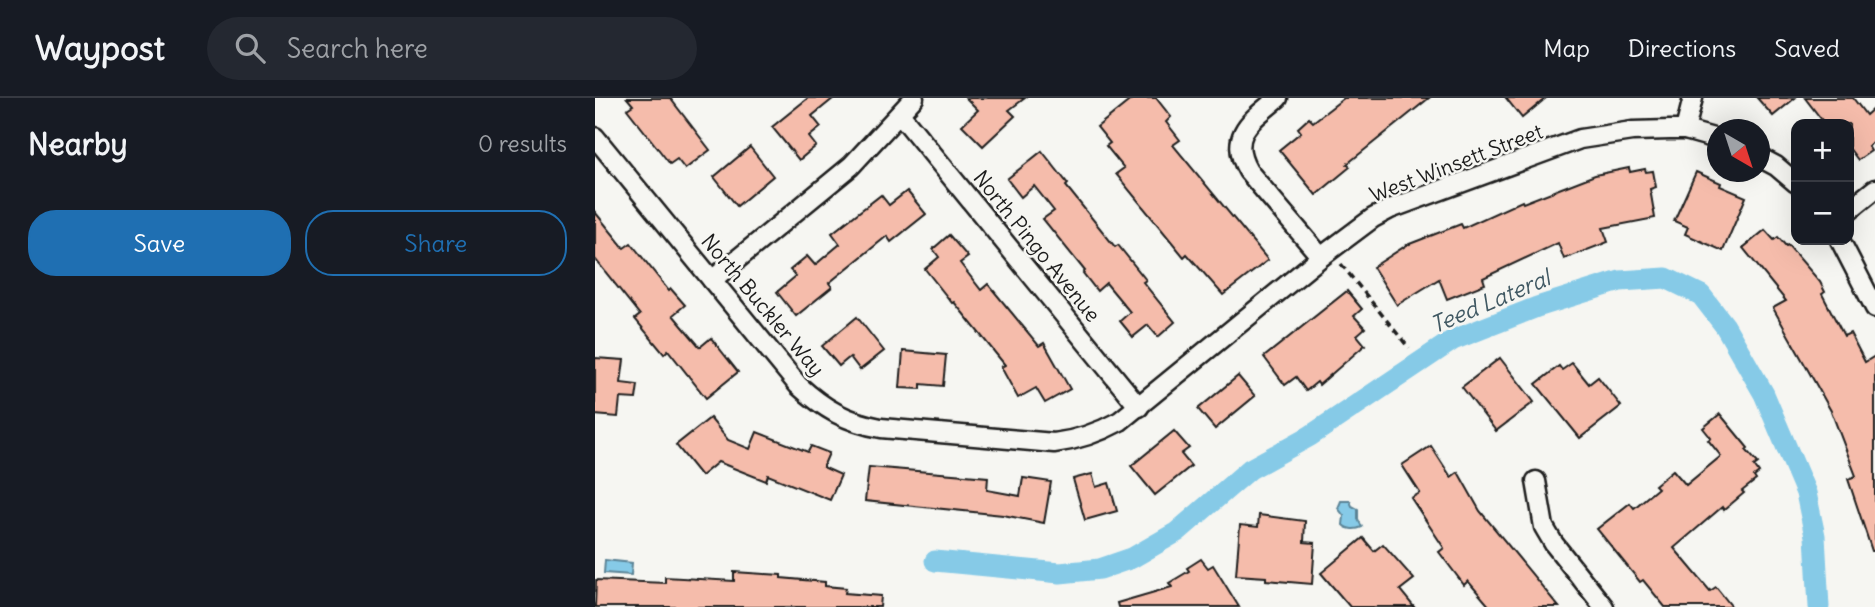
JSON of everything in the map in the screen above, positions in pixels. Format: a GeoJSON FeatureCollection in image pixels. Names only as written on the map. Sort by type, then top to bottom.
{"type":"FeatureCollection","features":[{"type":"Feature","properties":{"kind":"street"},"geometry":{"type":"LineString","coordinates":[[712,280],[851,166],[914,98]]}},
{"type":"Feature","properties":{"kind":"street"},"geometry":{"type":"LineString","coordinates":[[1278,98],[1253,118],[1243,131],[1239,144],[1240,158],[1321,257]]}},
{"type":"Feature","properties":{"kind":"street"},"geometry":{"type":"LineString","coordinates":[[1685,131],[1693,98]]}},
{"type":"Feature","properties":{"kind":"street","name":"North Pingo Avenue"},"geometry":{"type":"LineString","coordinates":[[899,114],[1139,407]]}},
{"type":"Feature","properties":{"kind":"street","name":"West Winsett Street"},"geometry":{"type":"LineString","coordinates":[[1139,407],[1321,257],[1373,218],[1390,209],[1580,139],[1632,131],[1685,131],[1707,136]]}},
{"type":"Feature","properties":{"kind":"street","name":"North Buckler Way"},"geometry":{"type":"LineString","coordinates":[[595,137],[798,386],[836,415],[881,428],[1054,443],[1098,433],[1139,407]]}},
{"type":"Feature","properties":{"kind":"street"},"geometry":{"type":"LineString","coordinates":[[1770,163],[1795,182]]}},
{"type":"Feature","properties":{"kind":"street"},"geometry":{"type":"LineString","coordinates":[[1854,207],[1875,190]]}},
{"type":"Feature","properties":{"kind":"street"},"geometry":{"type":"LineString","coordinates":[[1843,245],[1875,308]]}},
{"type":"Feature","properties":{"kind":"street"},"geometry":{"type":"LineString","coordinates":[[1535,481],[1544,527],[1554,544],[1604,607]]}},
{"type":"Feature","properties":{"kind":"path"},"geometry":{"type":"LineString","coordinates":[[1341,264],[1409,348]]}},
{"type":"Feature","properties":{"kind":"water"},"geometry":{"type":"Polygon","coordinates":[[[1341,501],[1350,501],[1352,506],[1358,509],[1358,519],[1362,527],[1352,529],[1343,525],[1344,516],[1338,508],[1341,501]]]}},
{"type":"Feature","properties":{"kind":"water"},"geometry":{"type":"Polygon","coordinates":[[[605,560],[632,563],[631,575],[604,573],[605,560]]]}},
{"type":"Feature","properties":{"kind":"building"},"geometry":{"type":"Polygon","coordinates":[[[627,98],[670,98],[710,150],[685,169],[677,159],[670,164],[627,109],[633,105],[627,98]]]}},
{"type":"Feature","properties":{"kind":"building"},"geometry":{"type":"Polygon","coordinates":[[[808,98],[834,98],[812,116],[821,127],[809,137],[816,146],[799,160],[772,127],[808,98]]]}},
{"type":"Feature","properties":{"kind":"building"},"geometry":{"type":"Polygon","coordinates":[[[966,98],[1025,98],[1009,110],[1015,116],[983,146],[962,125],[978,110],[966,98]]]}},
{"type":"Feature","properties":{"kind":"building"},"geometry":{"type":"Polygon","coordinates":[[[1133,98],[1156,98],[1171,117],[1166,122],[1180,140],[1173,145],[1268,260],[1223,295],[1187,254],[1184,257],[1116,174],[1124,168],[1106,146],[1110,143],[1097,127],[1133,98]]]}},
{"type":"Feature","properties":{"kind":"building"},"geometry":{"type":"Polygon","coordinates":[[[1344,98],[1429,98],[1347,164],[1350,167],[1316,195],[1279,150],[1301,132],[1298,128],[1309,118],[1313,122],[1344,98]]]}},
{"type":"Feature","properties":{"kind":"building"},"geometry":{"type":"Polygon","coordinates":[[[1506,98],[1546,98],[1522,118],[1506,98]]]}},
{"type":"Feature","properties":{"kind":"building"},"geometry":{"type":"Polygon","coordinates":[[[1757,98],[1795,98],[1773,116],[1757,98]]]}},
{"type":"Feature","properties":{"kind":"building"},"geometry":{"type":"Polygon","coordinates":[[[1805,98],[1853,98],[1866,115],[1875,107],[1875,141],[1868,146],[1871,151],[1858,160],[1854,155],[1854,119],[1821,119],[1805,98]]]}},
{"type":"Feature","properties":{"kind":"building"},"geometry":{"type":"Polygon","coordinates":[[[750,147],[773,176],[737,206],[714,177],[750,147]]]}},
{"type":"Feature","properties":{"kind":"building"},"geometry":{"type":"Polygon","coordinates":[[[1042,151],[1115,247],[1118,245],[1146,280],[1143,282],[1175,322],[1158,337],[1148,325],[1133,337],[1120,321],[1130,312],[1106,283],[1097,291],[1083,273],[1085,271],[1043,219],[1054,211],[1034,186],[1021,197],[1007,179],[1042,151]]]}},
{"type":"Feature","properties":{"kind":"building"},"geometry":{"type":"Polygon","coordinates":[[[1629,168],[1630,172],[1645,169],[1646,172],[1653,171],[1656,187],[1650,189],[1655,218],[1603,228],[1608,242],[1564,259],[1558,243],[1483,278],[1485,284],[1447,299],[1439,279],[1397,305],[1373,267],[1407,245],[1461,224],[1463,228],[1522,201],[1523,203],[1595,175],[1629,168]]]}},
{"type":"Feature","properties":{"kind":"building"},"geometry":{"type":"Polygon","coordinates":[[[1696,172],[1707,177],[1707,182],[1719,182],[1720,186],[1746,197],[1723,251],[1685,234],[1688,227],[1674,221],[1696,172]]]}},
{"type":"Feature","properties":{"kind":"building"},"geometry":{"type":"Polygon","coordinates":[[[907,191],[926,214],[891,242],[887,236],[829,283],[832,287],[796,316],[777,292],[796,276],[790,270],[807,256],[815,265],[840,244],[832,233],[881,195],[889,205],[907,191]]]}},
{"type":"Feature","properties":{"kind":"building"},"geometry":{"type":"Polygon","coordinates":[[[595,212],[624,248],[631,243],[669,291],[671,289],[685,305],[673,315],[700,347],[711,338],[738,372],[706,398],[668,350],[664,354],[635,319],[640,315],[595,259],[595,212]]]}},
{"type":"Feature","properties":{"kind":"building"},"geometry":{"type":"Polygon","coordinates":[[[1765,230],[1774,240],[1778,237],[1788,245],[1820,282],[1825,292],[1822,294],[1844,336],[1850,333],[1865,362],[1875,356],[1875,551],[1872,551],[1848,479],[1856,476],[1831,411],[1773,308],[1786,301],[1743,248],[1765,230]]]}},
{"type":"Feature","properties":{"kind":"building"},"geometry":{"type":"Polygon","coordinates":[[[949,235],[968,257],[960,263],[981,290],[988,284],[1039,346],[1044,343],[1070,389],[1045,403],[1036,388],[1018,398],[1001,367],[1005,365],[925,269],[939,257],[933,249],[949,235]]]}},
{"type":"Feature","properties":{"kind":"building"},"geometry":{"type":"Polygon","coordinates":[[[1347,291],[1362,309],[1354,316],[1365,328],[1357,335],[1365,345],[1319,385],[1317,382],[1306,391],[1296,377],[1285,385],[1264,357],[1347,291]]]}},
{"type":"Feature","properties":{"kind":"building"},"geometry":{"type":"Polygon","coordinates":[[[857,317],[884,351],[860,370],[850,357],[839,366],[822,346],[857,317]]]}},
{"type":"Feature","properties":{"kind":"building"},"geometry":{"type":"Polygon","coordinates":[[[903,351],[946,355],[943,386],[921,384],[921,389],[900,388],[903,351]]]}},
{"type":"Feature","properties":{"kind":"building"},"geometry":{"type":"Polygon","coordinates":[[[595,358],[624,360],[621,383],[638,385],[636,399],[620,398],[618,417],[595,415],[595,358]]]}},
{"type":"Feature","properties":{"kind":"building"},"geometry":{"type":"Polygon","coordinates":[[[1500,358],[1534,402],[1496,431],[1462,387],[1500,358]]]}},
{"type":"Feature","properties":{"kind":"building"},"geometry":{"type":"Polygon","coordinates":[[[1572,363],[1589,384],[1598,377],[1621,406],[1580,438],[1536,384],[1559,366],[1562,370],[1572,363]]]}},
{"type":"Feature","properties":{"kind":"building"},"geometry":{"type":"Polygon","coordinates":[[[1238,376],[1255,396],[1215,429],[1198,409],[1238,376]]]}},
{"type":"Feature","properties":{"kind":"building"},"geometry":{"type":"Polygon","coordinates":[[[1720,414],[1758,463],[1754,466],[1759,473],[1754,477],[1756,480],[1742,491],[1744,493],[1724,510],[1722,507],[1674,548],[1710,591],[1716,587],[1732,607],[1665,607],[1643,580],[1640,582],[1597,529],[1630,503],[1634,508],[1658,488],[1655,485],[1673,470],[1686,485],[1721,456],[1708,440],[1711,438],[1703,428],[1720,414]]]}},
{"type":"Feature","properties":{"kind":"building"},"geometry":{"type":"Polygon","coordinates":[[[710,418],[728,440],[750,449],[757,432],[808,452],[811,446],[829,453],[823,467],[841,475],[830,500],[768,475],[766,481],[718,462],[701,476],[676,445],[710,418]]]}},
{"type":"Feature","properties":{"kind":"building"},"geometry":{"type":"Polygon","coordinates":[[[1174,431],[1189,448],[1181,454],[1191,466],[1155,495],[1131,466],[1174,431]]]}},
{"type":"Feature","properties":{"kind":"building"},"geometry":{"type":"Polygon","coordinates":[[[1431,446],[1451,477],[1458,472],[1480,511],[1559,607],[1490,607],[1468,581],[1464,585],[1439,552],[1444,548],[1411,498],[1420,493],[1402,465],[1431,446]]]}},
{"type":"Feature","properties":{"kind":"building"},"geometry":{"type":"Polygon","coordinates":[[[869,467],[988,477],[987,490],[1020,496],[1023,478],[1051,482],[1044,523],[1003,515],[865,501],[869,467]]]}},
{"type":"Feature","properties":{"kind":"building"},"geometry":{"type":"Polygon","coordinates":[[[1092,474],[1096,487],[1109,483],[1117,511],[1085,520],[1073,479],[1092,474]]]}},
{"type":"Feature","properties":{"kind":"building"},"geometry":{"type":"Polygon","coordinates":[[[1259,515],[1305,521],[1304,542],[1315,543],[1312,584],[1236,575],[1240,525],[1258,527],[1259,515]]]}},
{"type":"Feature","properties":{"kind":"building"},"geometry":{"type":"Polygon","coordinates":[[[1363,538],[1374,551],[1383,544],[1414,579],[1400,590],[1414,607],[1350,607],[1321,573],[1363,538]]]}},
{"type":"Feature","properties":{"kind":"building"},"geometry":{"type":"Polygon","coordinates":[[[1201,559],[1208,568],[1213,565],[1239,607],[1118,607],[1117,603],[1172,587],[1169,583],[1189,571],[1187,568],[1201,559]]]}},
{"type":"Feature","properties":{"kind":"building"},"geometry":{"type":"Polygon","coordinates":[[[734,572],[781,575],[781,578],[825,582],[825,586],[846,588],[845,593],[881,596],[880,607],[595,607],[596,580],[665,583],[665,577],[734,581],[734,572]]]}},
{"type":"Feature","properties":{"kind":"waterway","name":"Teed Lateral"},"geometry":{"type":"LineString","coordinates":[[935,561],[1060,573],[1100,569],[1132,558],[1177,532],[1250,469],[1310,436],[1453,340],[1537,307],[1620,281],[1666,278],[1701,295],[1725,326],[1764,394],[1806,493],[1815,536],[1819,607]]}}]}
